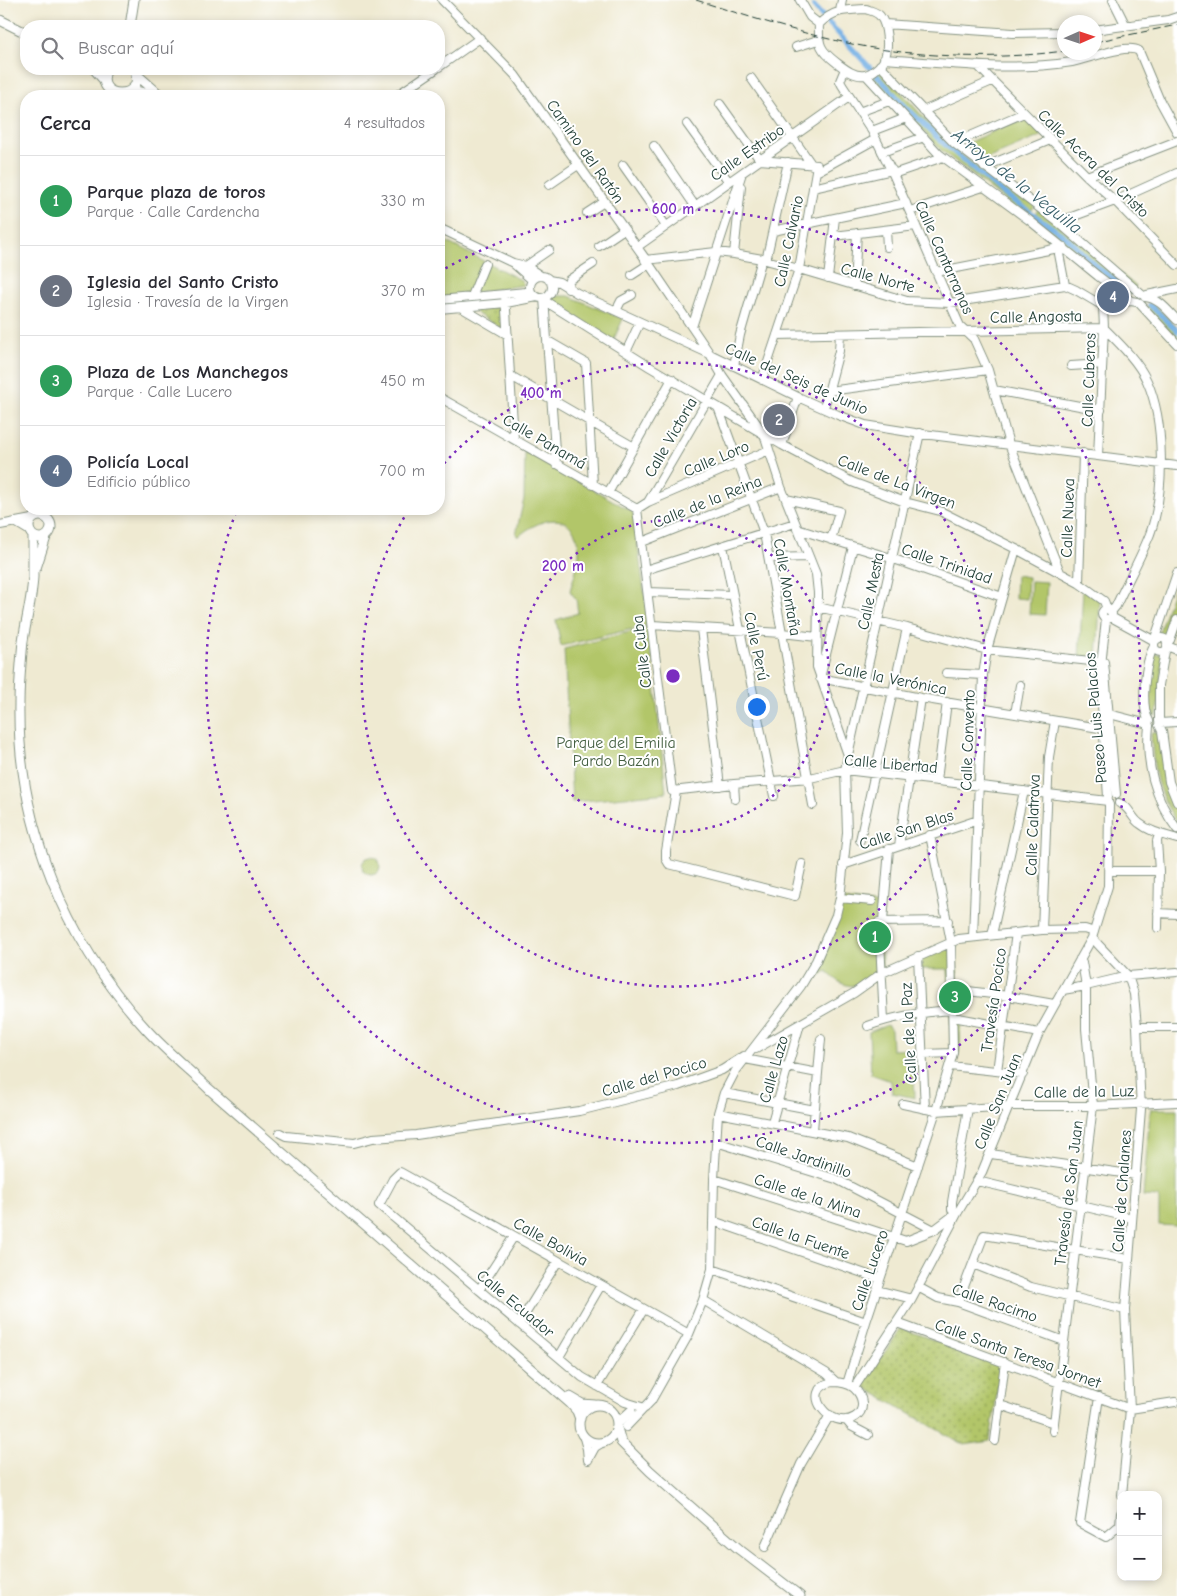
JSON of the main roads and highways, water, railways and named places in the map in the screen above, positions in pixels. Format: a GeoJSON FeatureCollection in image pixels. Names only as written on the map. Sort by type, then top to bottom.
{"type":"FeatureCollection","features":[{"type":"Feature","properties":{"kind":"main road"},"geometry":{"type":"LineString","coordinates":[[131,20],[134,0]]}},
{"type":"Feature","properties":{"kind":"main road"},"geometry":{"type":"LineString","coordinates":[[0,20],[20,29]]}},
{"type":"Feature","properties":{"kind":"main road"},"geometry":{"type":"LineString","coordinates":[[98,75],[108,88]]}},
{"type":"Feature","properties":{"kind":"main road"},"geometry":{"type":"LineString","coordinates":[[107,75],[108,88]]}},
{"type":"Feature","properties":{"kind":"main road"},"geometry":{"type":"LineString","coordinates":[[130,90],[136,83],[135,75]]}},
{"type":"Feature","properties":{"kind":"main road"},"geometry":{"type":"LineString","coordinates":[[138,75],[154,90]]}},
{"type":"Feature","properties":{"kind":"main road"},"geometry":{"type":"LineString","coordinates":[[33,578],[32,534],[29,525],[36,515],[49,519]]}},
{"type":"Feature","properties":{"kind":"main road"},"geometry":{"type":"LineString","coordinates":[[49,515],[52,529],[46,537],[33,578],[23,640],[19,692],[19,726],[24,780],[34,824],[47,867],[66,912],[85,948],[114,990],[160,1043],[209,1089],[570,1403],[577,1410],[580,1419]]}},
{"type":"Feature","properties":{"kind":"main road"},"geometry":{"type":"LineString","coordinates":[[32,534],[40,538],[46,537]]}},
{"type":"Feature","properties":{"kind":"main road"},"geometry":{"type":"LineString","coordinates":[[488,1332],[576,1402],[605,1406],[614,1413],[620,1426],[621,1442],[650,1471],[740,1550],[800,1596]]}},
{"type":"Feature","properties":{"kind":"main road"},"geometry":{"type":"LineString","coordinates":[[595,1405],[585,1410],[580,1419],[579,1429],[584,1438],[594,1443],[616,1446],[650,1471]]}},
{"type":"Feature","properties":{"kind":"main road"},"geometry":{"type":"LineString","coordinates":[[602,1443],[615,1434],[631,1411],[614,1413]]}},
{"type":"Feature","properties":{"kind":"waterway","name":"Arroyo de la Veguilla"},"geometry":{"type":"LineString","coordinates":[[810,0],[814,7]]}},
{"type":"Feature","properties":{"kind":"waterway","name":"Arroyo de la Veguilla"},"geometry":{"type":"LineString","coordinates":[[814,7],[907,108],[941,141],[1001,192],[1067,238],[1098,268],[1131,291]]}},
{"type":"Feature","properties":{"kind":"waterway","name":"Arroyo de la Veguilla"},"geometry":{"type":"LineString","coordinates":[[1150,305],[1177,331]]}},
{"type":"Feature","properties":{"kind":"railway"},"geometry":{"type":"LineString","coordinates":[[696,0],[810,34],[879,49],[949,56],[995,56],[1057,52]]}},
{"type":"Feature","properties":{"kind":"railway"},"geometry":{"type":"LineString","coordinates":[[1102,40],[1177,25]]}},
{"type":"Feature","properties":{"kind":"place","name":"Policía Local"},"geometry":{"type":"Point","coordinates":[1113,297]}},
{"type":"Feature","properties":{"kind":"place","name":"Iglesia del Santo Cristo"},"geometry":{"type":"Point","coordinates":[779,420]}},
{"type":"Feature","properties":{"kind":"place","name":"Parque plaza de toros"},"geometry":{"type":"Point","coordinates":[875,937]}},
{"type":"Feature","properties":{"kind":"place","name":"Plaza de Los Manchegos"},"geometry":{"type":"Point","coordinates":[955,997]}},
{"type":"Feature","properties":{"kind":"park label","name":"Parque del Emilia Pardo Bazán"},"geometry":{"type":"Point","coordinates":[616,751]}}]}
